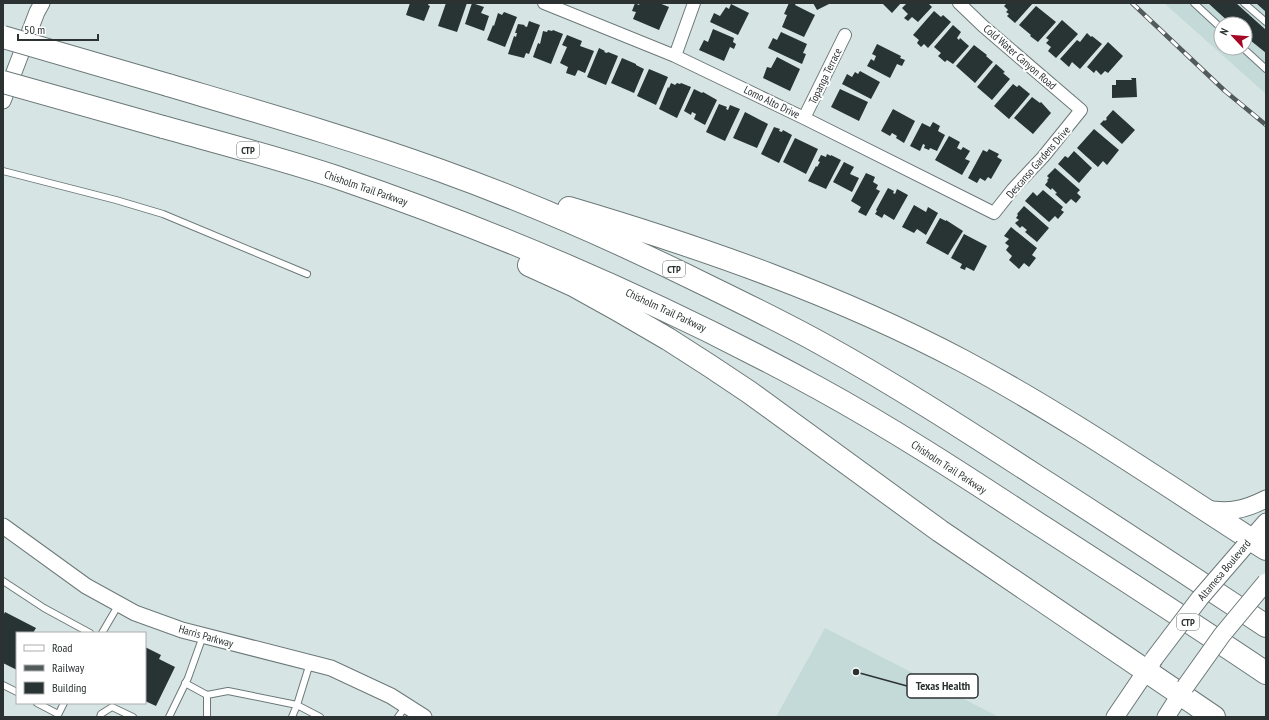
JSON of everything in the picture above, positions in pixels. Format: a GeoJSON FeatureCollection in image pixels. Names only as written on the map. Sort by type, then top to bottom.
{"type":"FeatureCollection","features":[{"type":"Feature","properties":{"kind":"highway","name":"CTP"},"geometry":{"type":"LineString","coordinates":[[3,37],[326,132],[441,171],[560,218],[638,252],[821,343],[887,382],[1109,522],[1266,626]]}},
{"type":"Feature","properties":{"kind":"highway","name":"Chisholm Trail Parkway"},"geometry":{"type":"LineString","coordinates":[[3,82],[264,155],[333,176],[452,219],[576,269],[689,321],[794,374],[879,422],[937,458],[1266,673]]}},
{"type":"Feature","properties":{"kind":"highway"},"geometry":{"type":"LineString","coordinates":[[441,171],[653,233],[811,290],[858,311],[981,371],[1078,428],[1203,508],[1254,545]]}},
{"type":"Feature","properties":{"kind":"highway"},"geometry":{"type":"LineString","coordinates":[[333,176],[566,282],[668,339],[743,388],[940,531],[1149,666],[1214,717]]}},
{"type":"Feature","properties":{"kind":"main road"},"geometry":{"type":"LineString","coordinates":[[1203,508],[1217,511],[1230,511],[1246,508],[1266,499]]}},
{"type":"Feature","properties":{"kind":"main road","name":"Altamesa Boulevard"},"geometry":{"type":"LineString","coordinates":[[1115,717],[1149,666],[1200,598],[1254,545],[1266,522]]}},
{"type":"Feature","properties":{"kind":"main road"},"geometry":{"type":"LineString","coordinates":[[1166,717],[1182,691],[1222,635],[1266,582]]}},
{"type":"Feature","properties":{"kind":"street"},"geometry":{"type":"LineString","coordinates":[[3,101],[42,3]]}},
{"type":"Feature","properties":{"kind":"street","name":"Lomo Alto Drive"},"geometry":{"type":"LineString","coordinates":[[544,3],[675,56],[804,118],[994,214]]}},
{"type":"Feature","properties":{"kind":"street"},"geometry":{"type":"LineString","coordinates":[[675,56],[694,3]]}},
{"type":"Feature","properties":{"kind":"street","name":"Cold Water Canyon Road"},"geometry":{"type":"LineString","coordinates":[[959,3],[989,31],[1081,110]]}},
{"type":"Feature","properties":{"kind":"street","name":"Topanga Terrace"},"geometry":{"type":"LineString","coordinates":[[804,118],[845,35]]}},
{"type":"Feature","properties":{"kind":"street","name":"Descanso Gardens Drive"},"geometry":{"type":"LineString","coordinates":[[994,214],[1013,189],[1043,157],[1081,110]]}},
{"type":"Feature","properties":{"kind":"street","name":"Harris Parkway"},"geometry":{"type":"LineString","coordinates":[[3,526],[86,586],[135,613],[203,636],[331,668],[391,696],[402,711],[424,717]]}},
{"type":"Feature","properties":{"kind":"lane"},"geometry":{"type":"LineString","coordinates":[[1194,3],[1213,21]]}},
{"type":"Feature","properties":{"kind":"lane"},"geometry":{"type":"LineString","coordinates":[[1244,3],[1266,22]]}},
{"type":"Feature","properties":{"kind":"lane"},"geometry":{"type":"LineString","coordinates":[[1252,56],[1266,69]]}},
{"type":"Feature","properties":{"kind":"lane"},"geometry":{"type":"LineString","coordinates":[[3,171],[116,200],[163,214],[307,274]]}},
{"type":"Feature","properties":{"kind":"lane"},"geometry":{"type":"LineString","coordinates":[[3,581],[44,608],[88,632]]}},
{"type":"Feature","properties":{"kind":"lane"},"geometry":{"type":"LineString","coordinates":[[103,632],[119,604]]}},
{"type":"Feature","properties":{"kind":"lane"},"geometry":{"type":"LineString","coordinates":[[169,717],[185,683],[203,636]]}},
{"type":"Feature","properties":{"kind":"lane"},"geometry":{"type":"LineString","coordinates":[[292,717],[310,663]]}},
{"type":"Feature","properties":{"kind":"lane"},"geometry":{"type":"LineString","coordinates":[[185,683],[207,695],[228,691],[297,705],[320,717]]}},
{"type":"Feature","properties":{"kind":"lane"},"geometry":{"type":"LineString","coordinates":[[3,685],[16,692]]}},
{"type":"Feature","properties":{"kind":"lane"},"geometry":{"type":"LineString","coordinates":[[207,695],[207,717]]}},
{"type":"Feature","properties":{"kind":"lane"},"geometry":{"type":"LineString","coordinates":[[39,704],[57,716],[63,704]]}},
{"type":"Feature","properties":{"kind":"lane"},"geometry":{"type":"LineString","coordinates":[[100,717],[101,714],[112,707],[134,717]]}},
{"type":"Feature","properties":{"kind":"shaded area"},"geometry":{"type":"Polygon","coordinates":[[[1164,3],[1266,3],[1266,94],[1223,56],[1253,56],[1253,16],[1213,16],[1213,47],[1164,3]]]}},
{"type":"Feature","properties":{"kind":"shaded area"},"geometry":{"type":"Polygon","coordinates":[[[825,628],[999,717],[776,717],[825,628]]]}},
{"type":"Feature","properties":{"kind":"building"},"geometry":{"type":"Polygon","coordinates":[[[410,3],[429,3],[428,5],[430,6],[424,21],[406,15],[410,3]]]}},
{"type":"Feature","properties":{"kind":"building"},"geometry":{"type":"Polygon","coordinates":[[[446,3],[467,3],[457,32],[438,26],[446,3]]]}},
{"type":"Feature","properties":{"kind":"building"},"geometry":{"type":"Polygon","coordinates":[[[472,3],[484,7],[481,13],[489,16],[484,31],[465,24],[472,3]]]}},
{"type":"Feature","properties":{"kind":"building"},"geometry":{"type":"Polygon","coordinates":[[[635,3],[639,5],[640,3],[659,3],[669,7],[659,30],[633,19],[636,12],[632,11],[635,3]]]}},
{"type":"Feature","properties":{"kind":"building"},"geometry":{"type":"Polygon","coordinates":[[[789,3],[796,3],[795,5],[815,15],[804,37],[782,27],[787,15],[784,14],[789,3]]]}},
{"type":"Feature","properties":{"kind":"building"},"geometry":{"type":"Polygon","coordinates":[[[813,3],[831,3],[817,10],[813,3]]]}},
{"type":"Feature","properties":{"kind":"building"},"geometry":{"type":"Polygon","coordinates":[[[882,3],[901,3],[892,13],[882,3]]]}},
{"type":"Feature","properties":{"kind":"building"},"geometry":{"type":"Polygon","coordinates":[[[907,3],[928,3],[932,7],[918,22],[912,17],[908,21],[904,18],[908,14],[902,8],[907,3]]]}},
{"type":"Feature","properties":{"kind":"building"},"geometry":{"type":"Polygon","coordinates":[[[1007,3],[1033,3],[1015,23],[1007,16],[1009,14],[1006,12],[1008,10],[1004,6],[1007,3]]]}},
{"type":"Feature","properties":{"kind":"building"},"geometry":{"type":"Polygon","coordinates":[[[1208,3],[1236,3],[1250,16],[1222,16],[1208,3]]]}},
{"type":"Feature","properties":{"kind":"building"},"geometry":{"type":"Polygon","coordinates":[[[1256,3],[1266,3],[1266,12],[1256,3]]]}},
{"type":"Feature","properties":{"kind":"building"},"geometry":{"type":"Polygon","coordinates":[[[731,4],[749,13],[738,35],[710,22],[714,13],[720,16],[726,7],[729,9],[731,4]]]}},
{"type":"Feature","properties":{"kind":"building"},"geometry":{"type":"Polygon","coordinates":[[[1036,6],[1056,22],[1038,42],[1019,25],[1036,6]]]}},
{"type":"Feature","properties":{"kind":"building"},"geometry":{"type":"Polygon","coordinates":[[[934,11],[941,17],[943,15],[951,22],[928,48],[924,44],[921,47],[917,43],[919,40],[913,35],[934,11]]]}},
{"type":"Feature","properties":{"kind":"building"},"geometry":{"type":"Polygon","coordinates":[[[504,12],[517,17],[505,47],[487,40],[493,25],[494,26],[498,13],[502,15],[504,12]]]}},
{"type":"Feature","properties":{"kind":"building"},"geometry":{"type":"Polygon","coordinates":[[[1253,18],[1266,30],[1266,53],[1253,42],[1253,18]]]}},
{"type":"Feature","properties":{"kind":"building"},"geometry":{"type":"Polygon","coordinates":[[[1062,20],[1078,34],[1056,58],[1048,51],[1051,47],[1046,43],[1049,40],[1046,38],[1062,20]]]}},
{"type":"Feature","properties":{"kind":"building"},"geometry":{"type":"Polygon","coordinates":[[[529,21],[540,25],[529,54],[526,53],[524,58],[508,54],[514,36],[516,37],[517,33],[515,33],[518,24],[525,25],[524,26],[527,27],[529,21]]]}},
{"type":"Feature","properties":{"kind":"building"},"geometry":{"type":"Polygon","coordinates":[[[953,25],[961,32],[957,38],[959,40],[960,38],[969,46],[953,64],[947,60],[945,62],[938,56],[941,53],[934,47],[953,25]]]}},
{"type":"Feature","properties":{"kind":"building"},"geometry":{"type":"Polygon","coordinates":[[[713,29],[734,38],[733,42],[736,44],[734,49],[730,47],[724,61],[699,50],[704,40],[708,42],[713,29]]]}},
{"type":"Feature","properties":{"kind":"building"},"geometry":{"type":"Polygon","coordinates":[[[548,30],[553,30],[563,34],[551,64],[533,57],[538,43],[540,44],[543,31],[547,32],[548,30]]]}},
{"type":"Feature","properties":{"kind":"building"},"geometry":{"type":"Polygon","coordinates":[[[781,32],[807,44],[803,53],[806,54],[802,64],[768,48],[773,38],[777,40],[781,32]]]}},
{"type":"Feature","properties":{"kind":"building"},"geometry":{"type":"Polygon","coordinates":[[[1087,33],[1102,44],[1080,69],[1072,62],[1069,67],[1060,59],[1077,40],[1080,42],[1087,33]]]}},
{"type":"Feature","properties":{"kind":"building"},"geometry":{"type":"Polygon","coordinates":[[[567,35],[582,41],[580,46],[594,51],[585,73],[578,70],[575,76],[566,73],[568,67],[560,63],[567,47],[562,45],[567,35]]]}},
{"type":"Feature","properties":{"kind":"building"},"geometry":{"type":"Polygon","coordinates":[[[1108,42],[1123,56],[1108,73],[1105,71],[1101,75],[1096,70],[1094,73],[1087,67],[1108,42]]]}},
{"type":"Feature","properties":{"kind":"building"},"geometry":{"type":"Polygon","coordinates":[[[877,44],[901,56],[900,58],[905,60],[902,66],[897,64],[890,78],[867,66],[871,59],[874,61],[876,56],[872,54],[877,44]]]}},
{"type":"Feature","properties":{"kind":"building"},"geometry":{"type":"Polygon","coordinates":[[[974,45],[987,55],[986,56],[993,62],[975,83],[956,66],[974,45]]]}},
{"type":"Feature","properties":{"kind":"building"},"geometry":{"type":"Polygon","coordinates":[[[599,48],[605,51],[604,52],[618,56],[606,85],[587,77],[599,48]]]}},
{"type":"Feature","properties":{"kind":"building"},"geometry":{"type":"Polygon","coordinates":[[[777,57],[800,69],[790,91],[763,78],[767,67],[771,68],[777,57]]]}},
{"type":"Feature","properties":{"kind":"building"},"geometry":{"type":"Polygon","coordinates":[[[622,58],[644,69],[634,93],[611,83],[622,58]]]}},
{"type":"Feature","properties":{"kind":"building"},"geometry":{"type":"Polygon","coordinates":[[[996,64],[1010,79],[992,100],[977,87],[996,64]]]}},
{"type":"Feature","properties":{"kind":"building"},"geometry":{"type":"Polygon","coordinates":[[[649,69],[668,77],[656,105],[637,96],[649,69]]]}},
{"type":"Feature","properties":{"kind":"building"},"geometry":{"type":"Polygon","coordinates":[[[860,71],[880,82],[871,99],[842,84],[847,74],[852,77],[855,72],[858,74],[860,71]]]}},
{"type":"Feature","properties":{"kind":"building"},"geometry":{"type":"Polygon","coordinates":[[[1131,78],[1136,78],[1137,97],[1112,98],[1112,85],[1116,85],[1116,80],[1132,80],[1131,78]]]}},
{"type":"Feature","properties":{"kind":"building"},"geometry":{"type":"Polygon","coordinates":[[[671,83],[675,85],[677,83],[681,83],[691,87],[677,118],[659,109],[671,83]]]}},
{"type":"Feature","properties":{"kind":"building"},"geometry":{"type":"Polygon","coordinates":[[[1013,84],[1017,87],[1019,85],[1030,94],[1009,119],[994,106],[1013,84]]]}},
{"type":"Feature","properties":{"kind":"building"},"geometry":{"type":"Polygon","coordinates":[[[694,89],[717,100],[705,125],[694,119],[696,114],[692,112],[691,115],[684,111],[694,89]]]}},
{"type":"Feature","properties":{"kind":"building"},"geometry":{"type":"Polygon","coordinates":[[[840,89],[868,102],[859,121],[831,107],[840,89]]]}},
{"type":"Feature","properties":{"kind":"building"},"geometry":{"type":"Polygon","coordinates":[[[1032,97],[1040,103],[1041,102],[1051,113],[1033,134],[1014,118],[1032,97]]]}},
{"type":"Feature","properties":{"kind":"building"},"geometry":{"type":"Polygon","coordinates":[[[719,104],[727,107],[726,109],[728,110],[730,105],[740,109],[725,141],[706,132],[719,104]]]}},
{"type":"Feature","properties":{"kind":"building"},"geometry":{"type":"Polygon","coordinates":[[[893,109],[915,121],[904,143],[896,138],[897,136],[892,133],[890,136],[881,131],[893,109]]]}},
{"type":"Feature","properties":{"kind":"building"},"geometry":{"type":"Polygon","coordinates":[[[1113,110],[1135,130],[1122,144],[1100,124],[1107,119],[1106,118],[1113,110]]]}},
{"type":"Feature","properties":{"kind":"building"},"geometry":{"type":"Polygon","coordinates":[[[745,112],[768,124],[757,148],[733,138],[745,112]]]}},
{"type":"Feature","properties":{"kind":"building"},"geometry":{"type":"Polygon","coordinates":[[[933,122],[940,126],[938,131],[945,135],[937,151],[930,148],[929,150],[924,148],[925,145],[923,144],[920,151],[910,146],[922,123],[930,127],[933,122]]]}},
{"type":"Feature","properties":{"kind":"building"},"geometry":{"type":"Polygon","coordinates":[[[774,127],[780,129],[779,131],[782,132],[783,130],[792,135],[779,163],[761,154],[774,127]]]}},
{"type":"Feature","properties":{"kind":"building"},"geometry":{"type":"Polygon","coordinates":[[[1094,129],[1119,150],[1107,165],[1103,161],[1098,167],[1077,148],[1094,129]]]}},
{"type":"Feature","properties":{"kind":"building"},"geometry":{"type":"Polygon","coordinates":[[[949,136],[960,142],[957,148],[961,150],[963,147],[970,151],[965,159],[970,161],[962,175],[935,160],[949,136]]]}},
{"type":"Feature","properties":{"kind":"building"},"geometry":{"type":"Polygon","coordinates":[[[795,138],[818,149],[806,174],[783,162],[795,138]]]}},
{"type":"Feature","properties":{"kind":"building"},"geometry":{"type":"Polygon","coordinates":[[[989,149],[999,154],[997,157],[1002,160],[991,179],[988,177],[985,181],[980,178],[977,183],[968,178],[983,150],[987,152],[989,149]]]}},
{"type":"Feature","properties":{"kind":"building"},"geometry":{"type":"Polygon","coordinates":[[[1074,151],[1092,168],[1079,183],[1058,164],[1065,156],[1068,158],[1074,151]]]}},
{"type":"Feature","properties":{"kind":"building"},"geometry":{"type":"Polygon","coordinates":[[[827,154],[841,160],[826,189],[808,181],[816,166],[817,167],[820,162],[818,161],[821,155],[826,157],[827,154]]]}},
{"type":"Feature","properties":{"kind":"building"},"geometry":{"type":"Polygon","coordinates":[[[844,162],[854,167],[850,174],[859,178],[852,192],[833,182],[844,162]]]}},
{"type":"Feature","properties":{"kind":"building"},"geometry":{"type":"Polygon","coordinates":[[[1055,168],[1080,190],[1077,193],[1081,197],[1076,203],[1071,199],[1066,204],[1055,194],[1057,193],[1052,188],[1051,190],[1045,185],[1049,178],[1047,176],[1055,168]]]}},
{"type":"Feature","properties":{"kind":"building"},"geometry":{"type":"Polygon","coordinates":[[[866,173],[875,177],[873,182],[878,185],[876,189],[880,191],[866,216],[858,212],[861,207],[851,201],[866,173]]]}},
{"type":"Feature","properties":{"kind":"building"},"geometry":{"type":"Polygon","coordinates":[[[888,188],[894,191],[893,193],[895,194],[897,189],[908,195],[894,220],[884,214],[882,218],[875,214],[888,188]]]}},
{"type":"Feature","properties":{"kind":"building"},"geometry":{"type":"Polygon","coordinates":[[[1043,190],[1063,207],[1061,210],[1064,212],[1058,219],[1055,216],[1049,222],[1025,201],[1033,192],[1037,196],[1043,190]]]}},
{"type":"Feature","properties":{"kind":"building"},"geometry":{"type":"Polygon","coordinates":[[[914,205],[926,212],[928,207],[938,213],[926,235],[917,229],[914,233],[902,227],[914,205]]]}},
{"type":"Feature","properties":{"kind":"building"},"geometry":{"type":"Polygon","coordinates":[[[1024,206],[1049,228],[1037,242],[1025,232],[1027,230],[1022,226],[1020,228],[1015,223],[1019,220],[1016,218],[1018,215],[1017,214],[1024,206]]]}},
{"type":"Feature","properties":{"kind":"building"},"geometry":{"type":"Polygon","coordinates":[[[940,218],[946,220],[963,231],[948,255],[926,243],[940,218]]]}},
{"type":"Feature","properties":{"kind":"building"},"geometry":{"type":"Polygon","coordinates":[[[1011,227],[1037,248],[1032,255],[1036,258],[1029,267],[1024,263],[1019,269],[1009,260],[1012,256],[1006,250],[1009,246],[1005,243],[1009,239],[1004,236],[1011,227]]]}},
{"type":"Feature","properties":{"kind":"building"},"geometry":{"type":"Polygon","coordinates":[[[964,234],[987,246],[974,271],[966,267],[965,270],[960,268],[962,264],[951,258],[964,234]]]}},
{"type":"Feature","properties":{"kind":"building"},"geometry":{"type":"Polygon","coordinates":[[[5,612],[36,628],[34,632],[16,632],[16,670],[3,663],[3,616],[5,612]]]}},
{"type":"Feature","properties":{"kind":"building"},"geometry":{"type":"Polygon","coordinates":[[[146,648],[161,655],[159,659],[175,667],[156,706],[146,701],[146,648]]]}},
{"type":"Feature","properties":{"kind":"railway"},"geometry":{"type":"LineString","coordinates":[[1132,3],[1225,91],[1266,125]]}},
{"type":"Feature","properties":{"kind":"place","name":"Texas Health"},"geometry":{"type":"Point","coordinates":[856,672]}}]}
